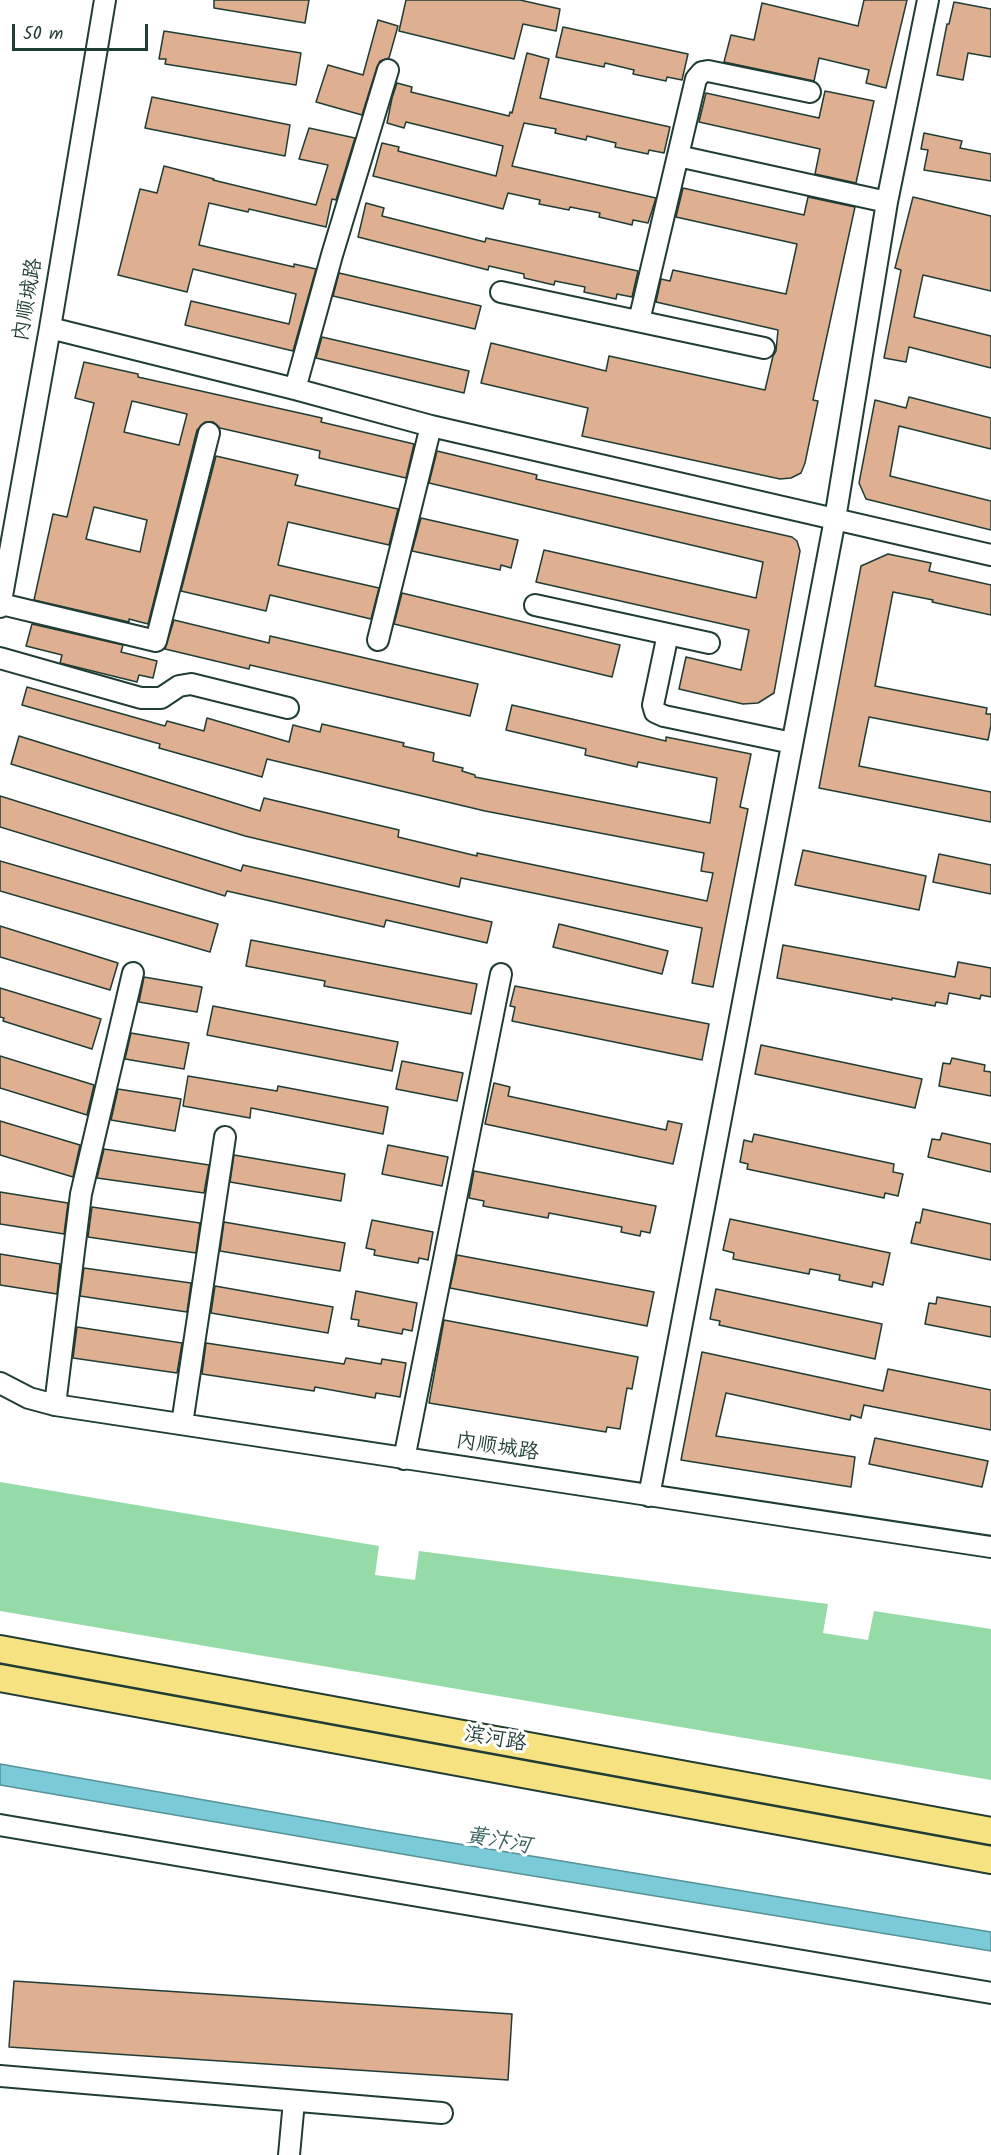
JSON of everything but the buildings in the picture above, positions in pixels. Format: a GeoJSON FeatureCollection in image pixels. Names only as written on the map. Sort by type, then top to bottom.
{"type":"FeatureCollection","features":[{"type":"Feature","properties":{"kind":"main road","name":"滨河路"},"geometry":{"type":"LineString","coordinates":[[0,1649],[991,1832]]}},
{"type":"Feature","properties":{"kind":"main road","name":"滨河路"},"geometry":{"type":"LineString","coordinates":[[0,1678],[991,1860]]}},
{"type":"Feature","properties":{"kind":"street","name":"内顺城路"},"geometry":{"type":"LineString","coordinates":[[0,605],[50,328],[105,0]]}},
{"type":"Feature","properties":{"kind":"street"},"geometry":{"type":"LineString","coordinates":[[650,1497],[835,519],[887,202],[928,0]]}},
{"type":"Feature","properties":{"kind":"street"},"geometry":{"type":"LineString","coordinates":[[295,389],[332,255],[388,70]]}},
{"type":"Feature","properties":{"kind":"street"},"geometry":{"type":"LineString","coordinates":[[639,321],[696,79],[702,72],[708,71],[810,92]]}},
{"type":"Feature","properties":{"kind":"street"},"geometry":{"type":"LineString","coordinates":[[678,156],[887,202]]}},
{"type":"Feature","properties":{"kind":"street"},"geometry":{"type":"LineString","coordinates":[[501,292],[764,348]]}},
{"type":"Feature","properties":{"kind":"street"},"geometry":{"type":"LineString","coordinates":[[50,328],[295,389],[431,426],[991,555]]}},
{"type":"Feature","properties":{"kind":"street"},"geometry":{"type":"LineString","coordinates":[[378,640],[431,426]]}},
{"type":"Feature","properties":{"kind":"street"},"geometry":{"type":"LineString","coordinates":[[0,605],[156,641],[209,433]]}},
{"type":"Feature","properties":{"kind":"street"},"geometry":{"type":"LineString","coordinates":[[535,605],[709,643]]}},
{"type":"Feature","properties":{"kind":"street"},"geometry":{"type":"LineString","coordinates":[[668,634],[653,705],[656,712],[664,716],[792,743]]}},
{"type":"Feature","properties":{"kind":"street"},"geometry":{"type":"LineString","coordinates":[[0,658],[141,698],[161,698],[179,686],[191,684],[288,708]]}},
{"type":"Feature","properties":{"kind":"street"},"geometry":{"type":"LineString","coordinates":[[55,1405],[81,1194],[133,973]]}},
{"type":"Feature","properties":{"kind":"street"},"geometry":{"type":"LineString","coordinates":[[404,1459],[501,974]]}},
{"type":"Feature","properties":{"kind":"street"},"geometry":{"type":"LineString","coordinates":[[182,1424],[225,1137]]}},
{"type":"Feature","properties":{"kind":"street","name":"内顺城路"},"geometry":{"type":"LineString","coordinates":[[0,1383],[29,1398],[55,1405],[991,1547]]}},
{"type":"Feature","properties":{"kind":"street"},"geometry":{"type":"LineString","coordinates":[[0,1825],[991,1993]]}},
{"type":"Feature","properties":{"kind":"street"},"geometry":{"type":"LineString","coordinates":[[0,2076],[442,2113]]}},
{"type":"Feature","properties":{"kind":"street"},"geometry":{"type":"LineString","coordinates":[[289,2155],[294,2101]]}},
{"type":"Feature","properties":{"kind":"green space"},"geometry":{"type":"Polygon","coordinates":[[[0,1482],[379,1546],[375,1575],[415,1580],[419,1551],[828,1604],[823,1633],[868,1640],[874,1611],[991,1629],[991,1780],[0,1611],[0,1482]]]}},
{"type":"Feature","properties":{"kind":"water"},"geometry":{"type":"Polygon","coordinates":[[[0,1764],[380,1831],[991,1932],[991,1951],[466,1865],[0,1785],[0,1764]]]}},
{"type":"Feature","properties":{"kind":"water label","name":"黄汴河"},"geometry":{"type":"Point","coordinates":[498,1843]}}]}
